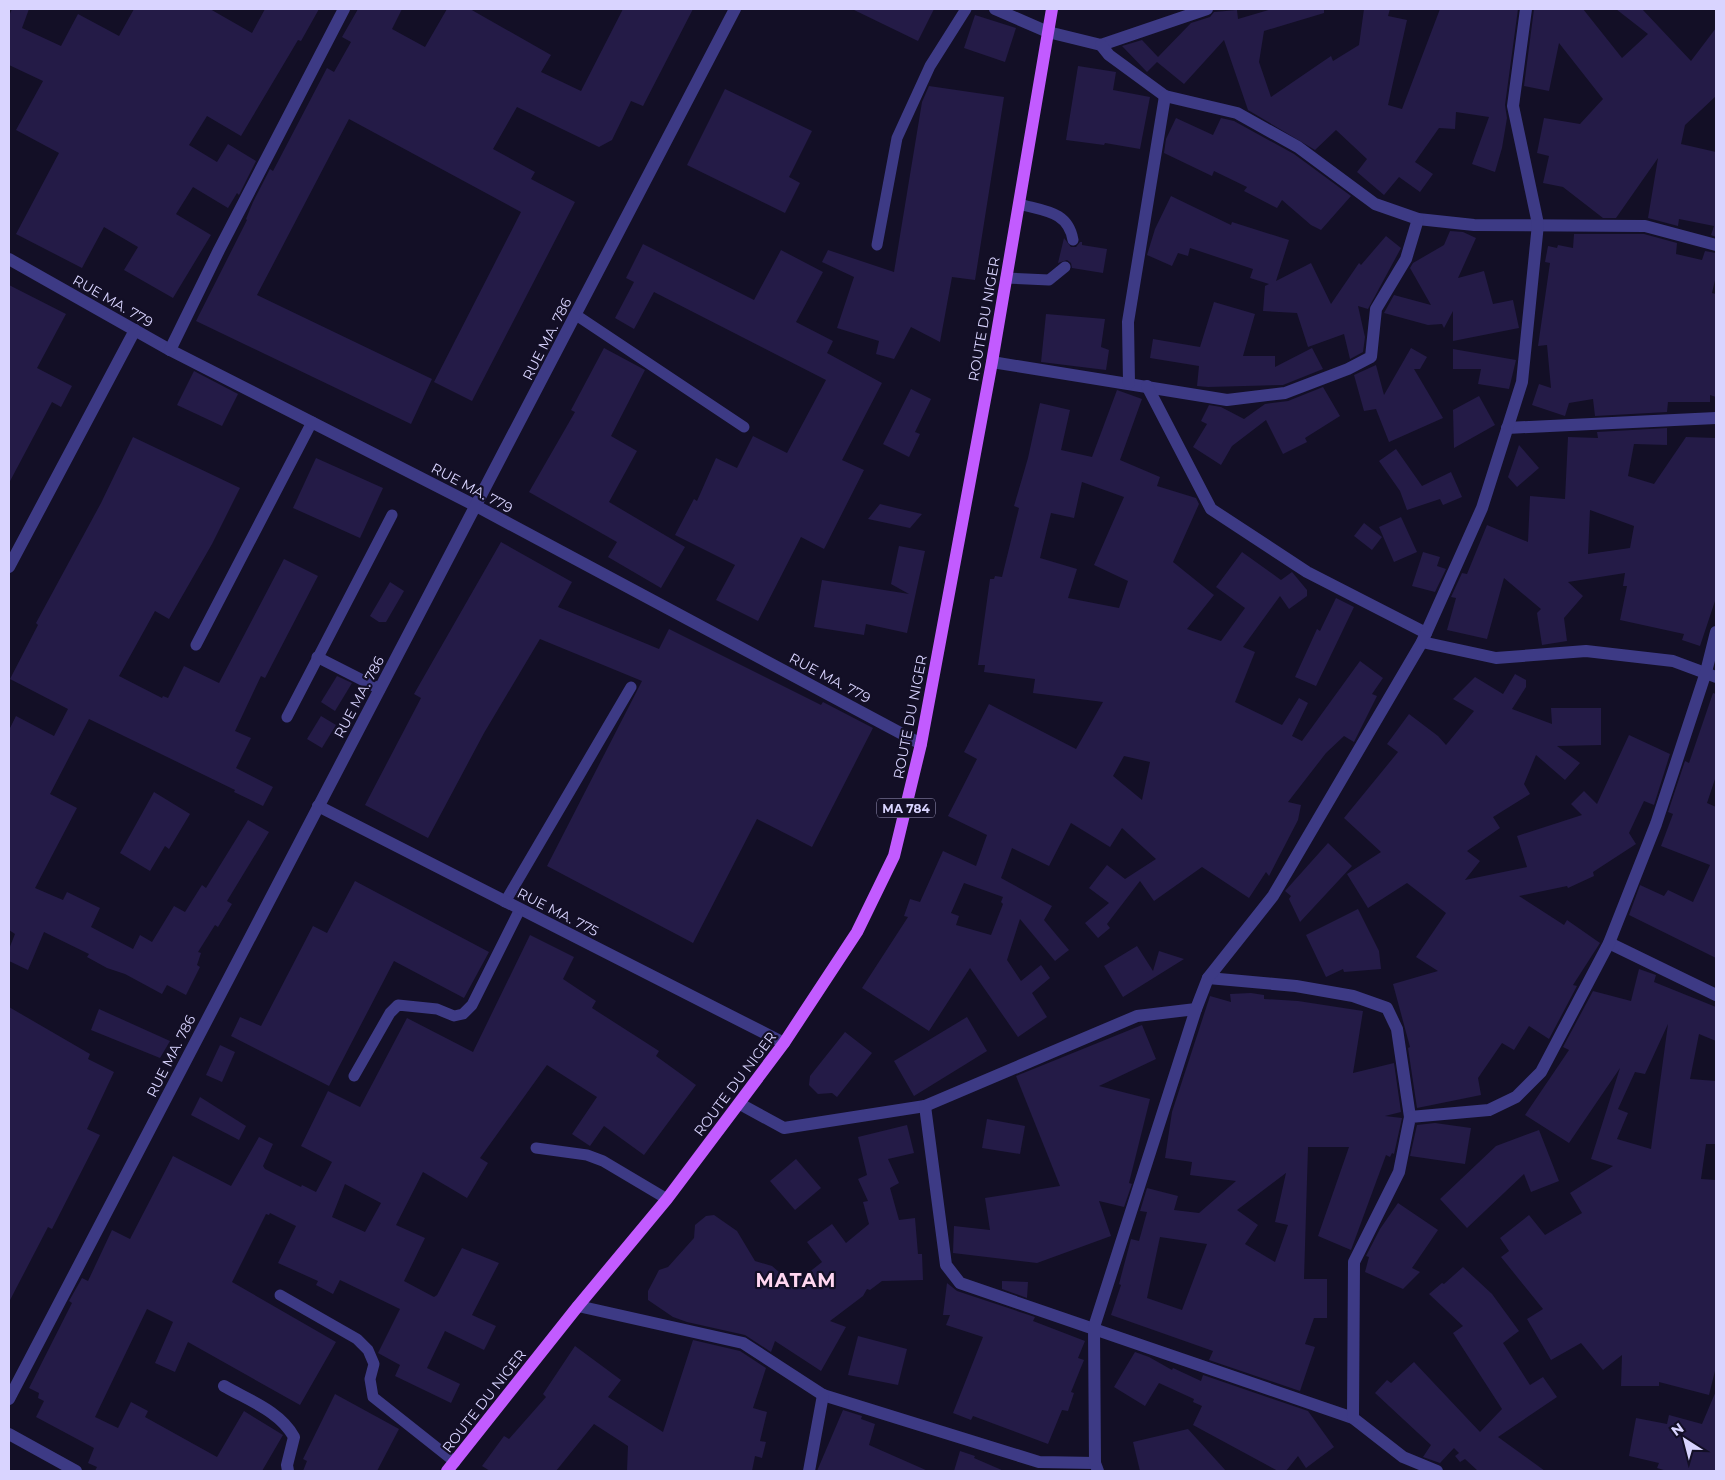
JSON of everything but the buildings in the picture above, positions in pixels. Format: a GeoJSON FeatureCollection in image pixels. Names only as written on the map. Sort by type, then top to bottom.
{"type":"FeatureCollection","features":[{"type":"Feature","properties":{"kind":"main road","name":"ROUTE DU NIGER"},"geometry":{"type":"LineString","coordinates":[[451,1466],[578,1306],[667,1199],[740,1104],[784,1043],[857,932],[894,856],[921,744],[992,362],[1052,9]]}},
{"type":"Feature","properties":{"kind":"street"},"geometry":{"type":"LineString","coordinates":[[170,350],[228,233],[344,9]]}},
{"type":"Feature","properties":{"kind":"street","name":"RUE MA. 786"},"geometry":{"type":"LineString","coordinates":[[9,1399],[318,806],[478,507],[735,9]]}},
{"type":"Feature","properties":{"kind":"street"},"geometry":{"type":"LineString","coordinates":[[995,9],[1048,32],[1101,44],[1207,9]]}},
{"type":"Feature","properties":{"kind":"street"},"geometry":{"type":"LineString","coordinates":[[578,1306],[743,1343],[823,1394],[1037,1466],[1097,1467],[1094,1327],[1196,1009],[1208,978],[1273,896],[1424,638],[1482,508],[1522,382],[1538,224],[1513,106],[1526,9]]}},
{"type":"Feature","properties":{"kind":"street"},"geometry":{"type":"LineString","coordinates":[[1101,44],[1109,55],[1165,96],[1238,114],[1298,147],[1375,204],[1418,218],[1474,225],[1645,226],[1716,245]]}},
{"type":"Feature","properties":{"kind":"street"},"geometry":{"type":"LineString","coordinates":[[1129,383],[1128,322],[1165,96]]}},
{"type":"Feature","properties":{"kind":"street"},"geometry":{"type":"LineString","coordinates":[[992,362],[1227,400],[1284,393],[1348,369],[1370,357],[1376,309],[1406,259],[1418,218]]}},
{"type":"Feature","properties":{"kind":"street","name":"RUE MA. 779"},"geometry":{"type":"LineString","coordinates":[[9,259],[170,350],[478,507],[921,744]]}},
{"type":"Feature","properties":{"kind":"street"},"geometry":{"type":"LineString","coordinates":[[9,567],[134,330]]}},
{"type":"Feature","properties":{"kind":"street"},"geometry":{"type":"LineString","coordinates":[[1148,386],[1211,509],[1307,572],[1424,638],[1496,658],[1586,651],[1673,660],[1711,674]]}},
{"type":"Feature","properties":{"kind":"street"},"geometry":{"type":"LineString","coordinates":[[1508,428],[1716,418]]}},
{"type":"Feature","properties":{"kind":"street"},"geometry":{"type":"LineString","coordinates":[[1410,1117],[1489,1110],[1516,1097],[1541,1072],[1609,942],[1656,824],[1711,674],[1716,632]]}},
{"type":"Feature","properties":{"kind":"street","name":"RUE MA. 775"},"geometry":{"type":"LineString","coordinates":[[318,806],[784,1043]]}},
{"type":"Feature","properties":{"kind":"street"},"geometry":{"type":"LineString","coordinates":[[1609,942],[1716,995]]}},
{"type":"Feature","properties":{"kind":"street"},"geometry":{"type":"LineString","coordinates":[[1208,978],[1296,986],[1353,996],[1387,1008],[1397,1029],[1410,1117],[1399,1172],[1354,1262],[1353,1418]]}},
{"type":"Feature","properties":{"kind":"street"},"geometry":{"type":"LineString","coordinates":[[740,1104],[784,1128],[925,1106],[1137,1016],[1196,1009]]}},
{"type":"Feature","properties":{"kind":"street"},"geometry":{"type":"LineString","coordinates":[[925,1106],[946,1265],[960,1283],[1094,1327],[1353,1418],[1403,1457],[1437,1471]]}},
{"type":"Feature","properties":{"kind":"street"},"geometry":{"type":"LineString","coordinates":[[224,1386],[281,1418],[289,1428],[294,1437],[287,1465],[288,1471]]}},
{"type":"Feature","properties":{"kind":"street"},"geometry":{"type":"LineString","coordinates":[[809,1471],[823,1394]]}},
{"type":"Feature","properties":{"kind":"street"},"geometry":{"type":"LineString","coordinates":[[9,1434],[76,1471]]}},
{"type":"Feature","properties":{"kind":"lane"},"geometry":{"type":"LineString","coordinates":[[876,245],[897,138],[930,66],[966,9]]}},
{"type":"Feature","properties":{"kind":"lane"},"geometry":{"type":"LineString","coordinates":[[1019,204],[1057,214],[1071,227],[1073,240]]}},
{"type":"Feature","properties":{"kind":"lane"},"geometry":{"type":"LineString","coordinates":[[1006,278],[1049,280],[1065,267]]}},
{"type":"Feature","properties":{"kind":"lane"},"geometry":{"type":"LineString","coordinates":[[576,316],[744,427]]}},
{"type":"Feature","properties":{"kind":"lane"},"geometry":{"type":"LineString","coordinates":[[196,645],[312,422]]}},
{"type":"Feature","properties":{"kind":"lane"},"geometry":{"type":"LineString","coordinates":[[287,717],[317,656],[392,515]]}},
{"type":"Feature","properties":{"kind":"lane"},"geometry":{"type":"LineString","coordinates":[[317,656],[380,689]]}},
{"type":"Feature","properties":{"kind":"lane"},"geometry":{"type":"LineString","coordinates":[[505,902],[631,687]]}},
{"type":"Feature","properties":{"kind":"lane"},"geometry":{"type":"LineString","coordinates":[[354,1076],[390,1013],[398,1005],[437,1009],[454,1016],[463,1014],[472,1005],[520,909]]}},
{"type":"Feature","properties":{"kind":"lane"},"geometry":{"type":"LineString","coordinates":[[536,1148],[588,1155],[603,1160],[667,1199]]}},
{"type":"Feature","properties":{"kind":"lane"},"geometry":{"type":"LineString","coordinates":[[280,1295],[357,1339],[368,1350],[374,1364],[370,1379],[373,1397],[451,1466]]}},
{"type":"Feature","properties":{"kind":"district","name":"MATAM"},"geometry":{"type":"Point","coordinates":[796,1280]}}]}
